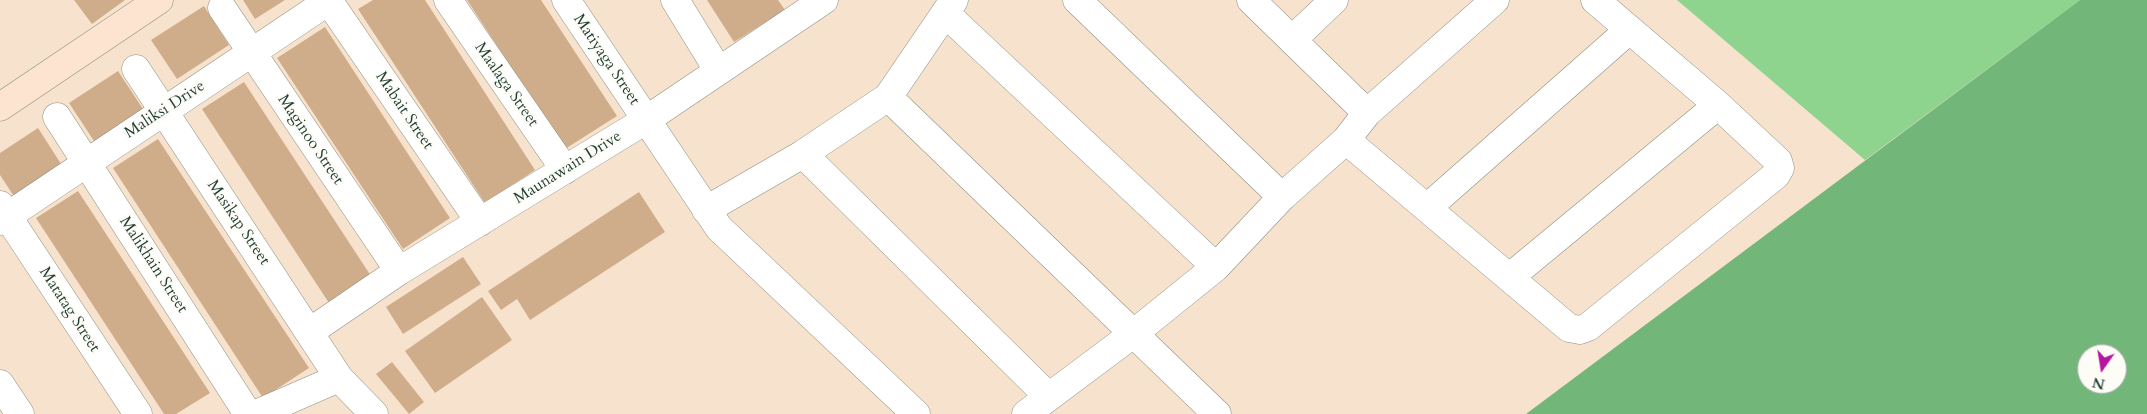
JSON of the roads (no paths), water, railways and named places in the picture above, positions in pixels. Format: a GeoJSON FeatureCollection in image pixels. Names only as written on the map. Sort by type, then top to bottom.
{"type":"FeatureCollection","features":[{"type":"Feature","properties":{"kind":"street"},"geometry":{"type":"LineString","coordinates":[[0,107],[159,0]]}},
{"type":"Feature","properties":{"kind":"street","name":"Maliksi Drive"},"geometry":{"type":"LineString","coordinates":[[2,214],[86,162],[329,0]]}},
{"type":"Feature","properties":{"kind":"street","name":"Mabait Street"},"geometry":{"type":"LineString","coordinates":[[329,0],[480,222]]}},
{"type":"Feature","properties":{"kind":"street","name":"Maalaga Street"},"geometry":{"type":"LineString","coordinates":[[448,0],[565,170]]}},
{"type":"Feature","properties":{"kind":"street","name":"Matiyaga Street"},"geometry":{"type":"LineString","coordinates":[[566,0],[719,228],[916,414]]}},
{"type":"Feature","properties":{"kind":"street"},"geometry":{"type":"LineString","coordinates":[[675,0],[718,70]]}},
{"type":"Feature","properties":{"kind":"street"},"geometry":{"type":"LineString","coordinates":[[1077,0],[1282,196]]}},
{"type":"Feature","properties":{"kind":"street"},"geometry":{"type":"LineString","coordinates":[[1251,0],[1367,113]]}},
{"type":"Feature","properties":{"kind":"street"},"geometry":{"type":"LineString","coordinates":[[1292,40],[1334,0]]}},
{"type":"Feature","properties":{"kind":"street"},"geometry":{"type":"LineString","coordinates":[[1026,414],[1133,334],[1216,267],[1282,196],[1346,140],[1367,113],[1495,0]]}},
{"type":"Feature","properties":{"kind":"street"},"geometry":{"type":"LineString","coordinates":[[1346,140],[1569,328],[1580,330],[1588,326],[1776,175],[1780,168],[1778,161],[1718,105],[1595,0]]}},
{"type":"Feature","properties":{"kind":"street","name":"Maunawain Drive"},"geometry":{"type":"LineString","coordinates":[[311,332],[399,271],[646,120],[808,4]]}},
{"type":"Feature","properties":{"kind":"street"},"geometry":{"type":"LineString","coordinates":[[706,210],[803,154],[888,96],[949,7],[1216,267]]}},
{"type":"Feature","properties":{"kind":"street","name":"Maginoo Street"},"geometry":{"type":"LineString","coordinates":[[222,8],[399,271]]}},
{"type":"Feature","properties":{"kind":"street"},"geometry":{"type":"LineString","coordinates":[[1427,208],[1629,30]]}},
{"type":"Feature","properties":{"kind":"street","name":"Masikap Street"},"geometry":{"type":"LineString","coordinates":[[136,69],[311,332],[339,378],[374,414]]}},
{"type":"Feature","properties":{"kind":"street"},"geometry":{"type":"LineString","coordinates":[[888,96],[1217,414]]}},
{"type":"Feature","properties":{"kind":"street"},"geometry":{"type":"LineString","coordinates":[[1510,277],[1718,105]]}},
{"type":"Feature","properties":{"kind":"street","name":"Malikhain Street"},"geometry":{"type":"LineString","coordinates":[[57,117],[248,414]]}},
{"type":"Feature","properties":{"kind":"street"},"geometry":{"type":"LineString","coordinates":[[803,154],[1049,397]]}},
{"type":"Feature","properties":{"kind":"street","name":"Matatag Street"},"geometry":{"type":"LineString","coordinates":[[2,214],[138,414]]}},
{"type":"Feature","properties":{"kind":"street"},"geometry":{"type":"LineString","coordinates":[[256,414],[339,378]]}},
{"type":"Feature","properties":{"kind":"street"},"geometry":{"type":"LineString","coordinates":[[0,384],[20,414]]}}]}
